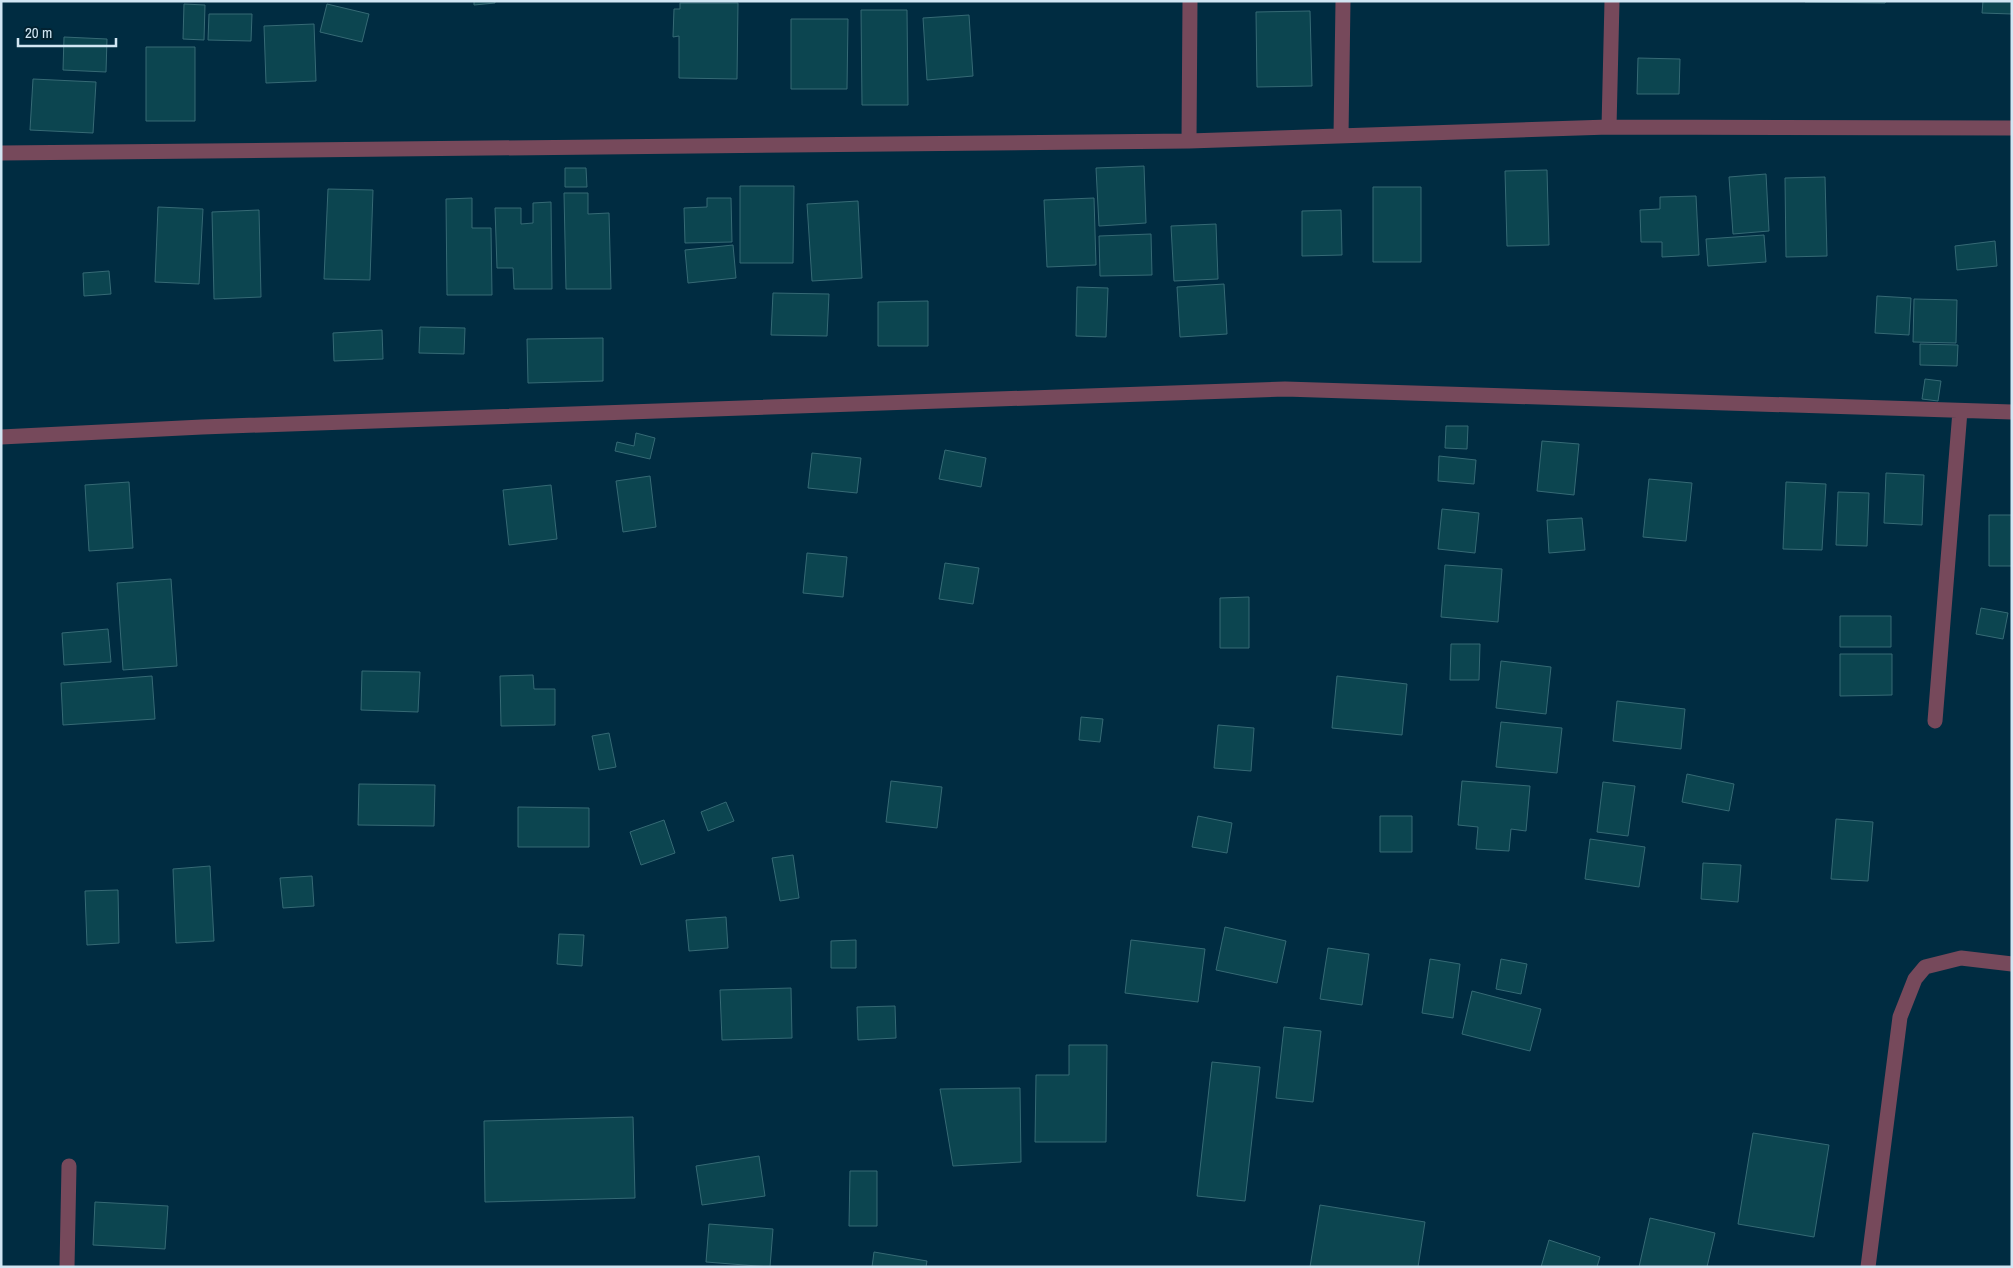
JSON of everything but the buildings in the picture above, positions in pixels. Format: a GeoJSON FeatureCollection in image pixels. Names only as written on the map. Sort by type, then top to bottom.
{"type":"FeatureCollection","features":[{"type":"Feature","properties":{"kind":"street"},"geometry":{"type":"LineString","coordinates":[[1189,141],[1190,1]]}},
{"type":"Feature","properties":{"kind":"street"},"geometry":{"type":"LineString","coordinates":[[1341,136],[1343,1]]}},
{"type":"Feature","properties":{"kind":"street"},"geometry":{"type":"LineString","coordinates":[[1609,127],[1612,1]]}},
{"type":"Feature","properties":{"kind":"street"},"geometry":{"type":"LineString","coordinates":[[1,153],[1189,141],[1609,127],[2012,128]]}},
{"type":"Feature","properties":{"kind":"street"},"geometry":{"type":"LineString","coordinates":[[1,437],[222,426],[1285,389],[2012,412]]}},
{"type":"Feature","properties":{"kind":"street"},"geometry":{"type":"LineString","coordinates":[[1936,721],[1960,410]]}},
{"type":"Feature","properties":{"kind":"street"},"geometry":{"type":"LineString","coordinates":[[1868,1267],[1900,1017],[1915,979],[1926,967],[1961,958],[2012,964]]}},
{"type":"Feature","properties":{"kind":"street"},"geometry":{"type":"LineString","coordinates":[[67,1267],[69,1166]]}}]}
